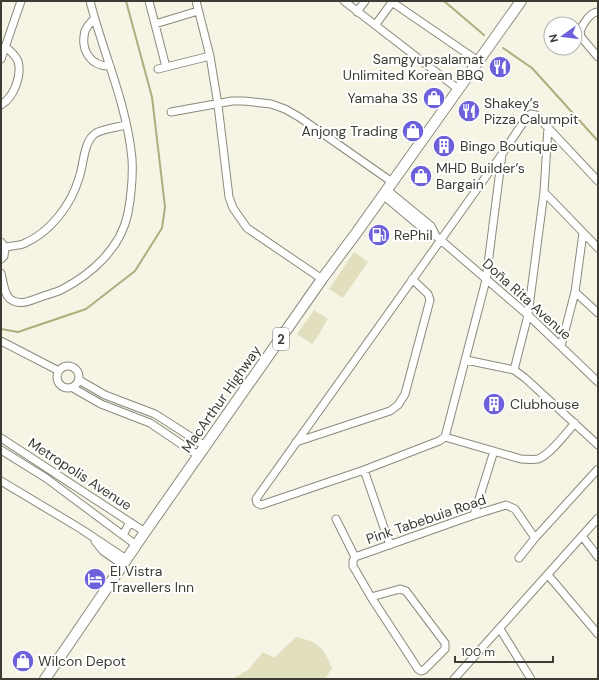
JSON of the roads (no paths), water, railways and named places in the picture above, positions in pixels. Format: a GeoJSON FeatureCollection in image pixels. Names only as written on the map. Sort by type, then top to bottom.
{"type":"FeatureCollection","features":[{"type":"Feature","properties":{"kind":"highway","name":"MacArthur Highway"},"geometry":{"type":"LineString","coordinates":[[45,679],[145,532],[322,279],[388,189],[521,1]]}},
{"type":"Feature","properties":{"kind":"street"},"geometry":{"type":"LineString","coordinates":[[1,59],[21,1]]}},
{"type":"Feature","properties":{"kind":"street"},"geometry":{"type":"LineString","coordinates":[[1,274],[6,296],[16,302],[23,303],[60,290],[79,279],[98,265],[117,241],[123,230],[128,214],[132,159],[126,126],[110,66],[94,19],[90,1]]}},
{"type":"Feature","properties":{"kind":"street"},"geometry":{"type":"LineString","coordinates":[[151,1],[162,68],[210,56]]}},
{"type":"Feature","properties":{"kind":"street"},"geometry":{"type":"LineString","coordinates":[[196,1],[210,56],[218,105],[229,197],[233,208],[248,228],[322,279]]}},
{"type":"Feature","properties":{"kind":"street"},"geometry":{"type":"LineString","coordinates":[[344,1],[376,24],[458,89]]}},
{"type":"Feature","properties":{"kind":"street"},"geometry":{"type":"LineString","coordinates":[[358,12],[365,1]]}},
{"type":"Feature","properties":{"kind":"street"},"geometry":{"type":"LineString","coordinates":[[376,24],[392,2],[478,61]]}},
{"type":"Feature","properties":{"kind":"street"},"geometry":{"type":"LineString","coordinates":[[155,24],[198,11]]}},
{"type":"Feature","properties":{"kind":"street"},"geometry":{"type":"LineString","coordinates":[[598,12],[590,15],[580,31],[582,37],[598,57]]}},
{"type":"Feature","properties":{"kind":"street"},"geometry":{"type":"LineString","coordinates":[[94,19],[85,30],[84,43],[87,53],[96,64],[110,66]]}},
{"type":"Feature","properties":{"kind":"street"},"geometry":{"type":"LineString","coordinates":[[1,105],[6,101],[16,87],[18,71],[18,62],[15,56],[5,48]]}},
{"type":"Feature","properties":{"kind":"street","name":"Doña Rita Avenue"},"geometry":{"type":"LineString","coordinates":[[171,112],[218,105],[232,101],[244,101],[271,104],[285,110],[312,126],[431,226],[438,238],[528,315],[598,382]]}},
{"type":"Feature","properties":{"kind":"street"},"geometry":{"type":"LineString","coordinates":[[502,154],[486,280],[445,437],[439,442],[364,470],[261,505],[257,503],[256,498],[412,280],[438,238],[502,154],[527,116],[531,114],[536,115],[598,181]]}},
{"type":"Feature","properties":{"kind":"street"},"geometry":{"type":"LineString","coordinates":[[1,259],[5,252],[3,244],[22,244],[40,234],[59,216],[72,197],[80,178],[90,138],[97,132],[126,126]]}},
{"type":"Feature","properties":{"kind":"street"},"geometry":{"type":"LineString","coordinates":[[514,370],[528,315],[544,192],[548,127]]}},
{"type":"Feature","properties":{"kind":"street"},"geometry":{"type":"LineString","coordinates":[[544,192],[598,248]]}},
{"type":"Feature","properties":{"kind":"street"},"geometry":{"type":"LineString","coordinates":[[561,346],[575,292],[583,232]]}},
{"type":"Feature","properties":{"kind":"street"},"geometry":{"type":"LineString","coordinates":[[296,442],[390,411],[401,400],[405,394],[430,300],[428,294],[412,280]]}},
{"type":"Feature","properties":{"kind":"street"},"geometry":{"type":"LineString","coordinates":[[575,292],[598,313]]}},
{"type":"Feature","properties":{"kind":"street"},"geometry":{"type":"LineString","coordinates":[[1,341],[58,371]]}},
{"type":"Feature","properties":{"kind":"street"},"geometry":{"type":"LineString","coordinates":[[466,360],[514,370],[525,378],[598,445]]}},
{"type":"Feature","properties":{"kind":"street"},"geometry":{"type":"LineString","coordinates":[[73,388],[79,380],[78,371],[72,366],[65,366],[58,371],[57,380],[61,386],[68,389],[73,388],[101,404],[150,423],[199,456]]}},
{"type":"Feature","properties":{"kind":"street"},"geometry":{"type":"LineString","coordinates":[[79,380],[105,395],[155,414],[206,446]]}},
{"type":"Feature","properties":{"kind":"street"},"geometry":{"type":"LineString","coordinates":[[150,423],[155,414]]}},
{"type":"Feature","properties":{"kind":"street"},"geometry":{"type":"LineString","coordinates":[[445,437],[530,460],[538,459],[547,454],[575,423]]}},
{"type":"Feature","properties":{"kind":"street","name":"Metropolis Avenue"},"geometry":{"type":"LineString","coordinates":[[1,438],[145,532]]}},
{"type":"Feature","properties":{"kind":"street","name":"Metropolis Avenue"},"geometry":{"type":"LineString","coordinates":[[1,450],[46,478],[136,545]]}},
{"type":"Feature","properties":{"kind":"street"},"geometry":{"type":"LineString","coordinates":[[474,515],[494,450]]}},
{"type":"Feature","properties":{"kind":"street"},"geometry":{"type":"LineString","coordinates":[[519,558],[535,538],[598,469]]}},
{"type":"Feature","properties":{"kind":"street"},"geometry":{"type":"LineString","coordinates":[[364,470],[390,544]]}},
{"type":"Feature","properties":{"kind":"street"},"geometry":{"type":"LineString","coordinates":[[1,480],[93,538],[125,562]]}},
{"type":"Feature","properties":{"kind":"street","name":"Pink Tabebuia Road"},"geometry":{"type":"LineString","coordinates":[[371,597],[400,589],[406,591],[445,644],[445,649],[424,670],[421,671],[418,669],[371,597],[353,566],[355,557],[506,505],[515,509],[535,538]]}},
{"type":"Feature","properties":{"kind":"street"},"geometry":{"type":"LineString","coordinates":[[454,679],[598,518]]}},
{"type":"Feature","properties":{"kind":"street"},"geometry":{"type":"LineString","coordinates":[[336,519],[355,557]]}},
{"type":"Feature","properties":{"kind":"street"},"geometry":{"type":"LineString","coordinates":[[123,535],[130,522]]}},
{"type":"Feature","properties":{"kind":"street"},"geometry":{"type":"LineString","coordinates":[[582,536],[598,557]]}},
{"type":"Feature","properties":{"kind":"street"},"geometry":{"type":"LineString","coordinates":[[548,575],[598,634]]}},
{"type":"Feature","properties":{"kind":"street"},"geometry":{"type":"LineString","coordinates":[[500,629],[531,679]]}},
{"type":"Feature","properties":{"kind":"waterway"},"geometry":{"type":"LineString","coordinates":[[1,329],[18,332],[86,309],[135,271],[162,228],[165,207],[152,97],[126,1]]}},
{"type":"Feature","properties":{"kind":"waterway"},"geometry":{"type":"LineString","coordinates":[[444,1],[484,35]]}},
{"type":"Feature","properties":{"kind":"waterway"},"geometry":{"type":"LineString","coordinates":[[503,48],[532,68],[598,141]]}},
{"type":"Feature","properties":{"kind":"place","name":"Samgyupsalamat Unlimited Korean BBQ"},"geometry":{"type":"Point","coordinates":[500,67]}},
{"type":"Feature","properties":{"kind":"place","name":"Yamaha 3S"},"geometry":{"type":"Point","coordinates":[434,98]}},
{"type":"Feature","properties":{"kind":"place","name":"Shakey’s Pizza Calumpit"},"geometry":{"type":"Point","coordinates":[469,111]}},
{"type":"Feature","properties":{"kind":"place","name":"Anjong Trading"},"geometry":{"type":"Point","coordinates":[413,131]}},
{"type":"Feature","properties":{"kind":"place","name":"Bingo Boutique"},"geometry":{"type":"Point","coordinates":[444,146]}},
{"type":"Feature","properties":{"kind":"place","name":"MHD Builder’s Bargain"},"geometry":{"type":"Point","coordinates":[421,176]}},
{"type":"Feature","properties":{"kind":"place","name":"RePhil"},"geometry":{"type":"Point","coordinates":[379,235]}},
{"type":"Feature","properties":{"kind":"place","name":"Clubhouse"},"geometry":{"type":"Point","coordinates":[494,404]}},
{"type":"Feature","properties":{"kind":"place","name":"El Vistra Travellers Inn"},"geometry":{"type":"Point","coordinates":[95,579]}},
{"type":"Feature","properties":{"kind":"place","name":"Wilcon Depot"},"geometry":{"type":"Point","coordinates":[23,661]}}]}
